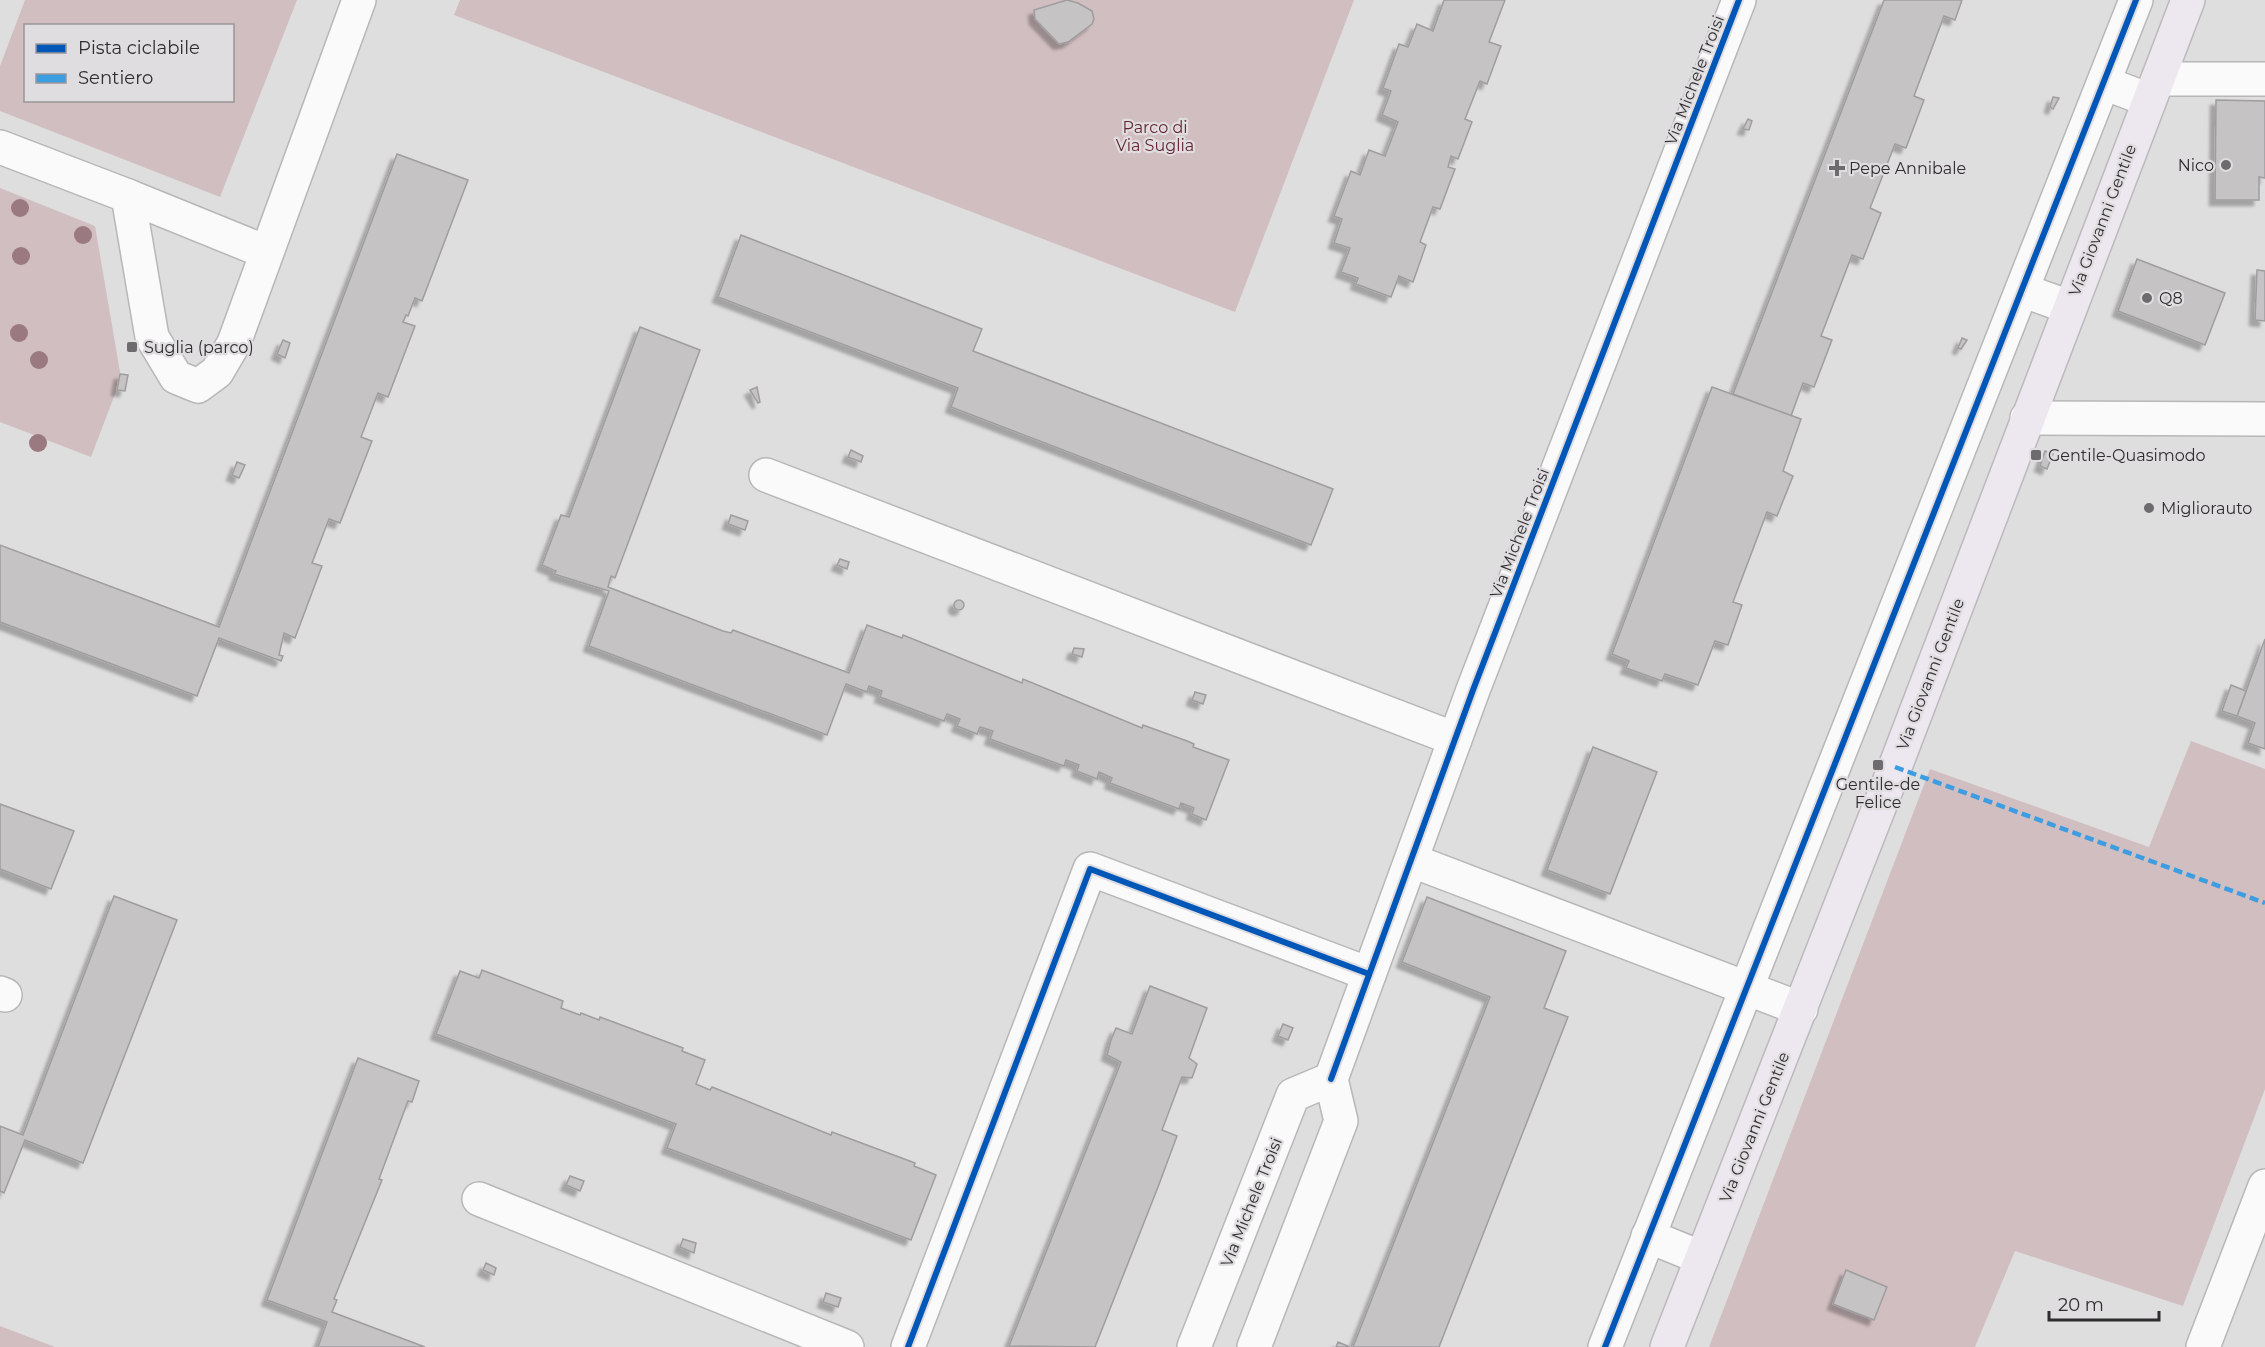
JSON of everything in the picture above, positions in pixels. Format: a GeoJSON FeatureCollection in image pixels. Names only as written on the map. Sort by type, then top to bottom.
{"type":"FeatureCollection","features":[{"type":"Feature","properties":{"kind":"main road","name":"Via Giovanni Gentile"},"geometry":{"type":"LineString","coordinates":[[1667,1347],[1801,1009],[2188,0]]}},
{"type":"Feature","properties":{"kind":"street"},"geometry":{"type":"LineString","coordinates":[[128,195],[152,337],[176,377],[198,386],[217,372],[234,343],[359,0]]}},
{"type":"Feature","properties":{"kind":"street","name":"Via Michele Troisi"},"geometry":{"type":"LineString","coordinates":[[1194,1347],[1293,1095],[1331,1079],[1413,861],[1455,739],[1739,0]]}},
{"type":"Feature","properties":{"kind":"street"},"geometry":{"type":"LineString","coordinates":[[1605,1347],[2136,0]]}},
{"type":"Feature","properties":{"kind":"street"},"geometry":{"type":"LineString","coordinates":[[2104,83],[2153,89],[2265,79]]}},
{"type":"Feature","properties":{"kind":"street"},"geometry":{"type":"LineString","coordinates":[[0,147],[128,195],[266,252]]}},
{"type":"Feature","properties":{"kind":"street"},"geometry":{"type":"LineString","coordinates":[[2022,290],[2069,307]]}},
{"type":"Feature","properties":{"kind":"street"},"geometry":{"type":"LineString","coordinates":[[2027,418],[2265,419]]}},
{"type":"Feature","properties":{"kind":"street"},"geometry":{"type":"LineString","coordinates":[[766,475],[1455,739]]}},
{"type":"Feature","properties":{"kind":"street"},"geometry":{"type":"LineString","coordinates":[[1413,861],[1801,1009]]}},
{"type":"Feature","properties":{"kind":"street"},"geometry":{"type":"LineString","coordinates":[[908,1347],[1090,869],[1369,974]]}},
{"type":"Feature","properties":{"kind":"street"},"geometry":{"type":"LineString","coordinates":[[1254,1347],[1341,1121],[1331,1079]]}},
{"type":"Feature","properties":{"kind":"street"},"geometry":{"type":"LineString","coordinates":[[2203,1347],[2265,1186]]}},
{"type":"Feature","properties":{"kind":"street"},"geometry":{"type":"LineString","coordinates":[[479,1199],[847,1347]]}},
{"type":"Feature","properties":{"kind":"street"},"geometry":{"type":"LineString","coordinates":[[1648,1236],[1702,1258]]}},
{"type":"Feature","properties":{"kind":"green space"},"geometry":{"type":"Polygon","coordinates":[[[25,0],[297,0],[220,197],[0,111],[0,66],[25,0]]]}},
{"type":"Feature","properties":{"kind":"green space","name":"Parco di Via Suglia"},"geometry":{"type":"Polygon","coordinates":[[[460,0],[1354,0],[1235,312],[454,15],[460,0]]]}},
{"type":"Feature","properties":{"kind":"green space"},"geometry":{"type":"Polygon","coordinates":[[[0,188],[95,226],[120,372],[115,394],[91,457],[0,422],[0,188]]]}},
{"type":"Feature","properties":{"kind":"green space"},"geometry":{"type":"Polygon","coordinates":[[[2191,741],[2265,769],[2265,1089],[2183,1306],[2015,1251],[1975,1347],[1709,1347],[1930,769],[2149,847],[2191,741]]]}},
{"type":"Feature","properties":{"kind":"green space"},"geometry":{"type":"Polygon","coordinates":[[[0,1326],[55,1347],[0,1347],[0,1326]]]}},
{"type":"Feature","properties":{"kind":"building"},"geometry":{"type":"Polygon","coordinates":[[[1067,0],[1092,11],[1094,19],[1092,24],[1068,42],[1059,44],[1035,19],[1034,10],[1067,0]]]}},
{"type":"Feature","properties":{"kind":"building"},"geometry":{"type":"Polygon","coordinates":[[[1444,0],[1505,0],[1489,42],[1501,46],[1487,84],[1480,81],[1465,119],[1472,122],[1458,159],[1451,156],[1448,167],[1455,169],[1440,209],[1433,207],[1420,242],[1426,245],[1413,282],[1399,276],[1391,297],[1356,284],[1358,278],[1341,272],[1350,248],[1334,243],[1342,219],[1334,216],[1351,171],[1360,175],[1369,150],[1385,156],[1398,122],[1382,115],[1391,91],[1383,88],[1399,44],[1408,47],[1417,24],[1433,31],[1444,0]]]}},
{"type":"Feature","properties":{"kind":"building"},"geometry":{"type":"Polygon","coordinates":[[[1884,0],[1962,0],[1955,20],[1944,16],[1914,96],[1924,100],[1906,148],[1895,144],[1870,208],[1881,213],[1863,259],[1852,255],[1821,336],[1832,340],[1814,387],[1803,383],[1791,416],[1733,394],[1884,0]]]}},
{"type":"Feature","properties":{"kind":"building"},"geometry":{"type":"Polygon","coordinates":[[[2053,97],[2059,98],[2053,109],[2050,107],[2053,97]]]}},
{"type":"Feature","properties":{"kind":"building"},"geometry":{"type":"Polygon","coordinates":[[[2216,100],[2265,101],[2265,178],[2259,177],[2259,200],[2215,200],[2216,100]]]}},
{"type":"Feature","properties":{"kind":"building"},"geometry":{"type":"Polygon","coordinates":[[[1748,119],[1752,121],[1749,130],[1743,129],[1748,119]]]}},
{"type":"Feature","properties":{"kind":"building"},"geometry":{"type":"Polygon","coordinates":[[[397,154],[468,180],[422,301],[415,298],[403,322],[415,326],[388,397],[378,393],[361,437],[372,441],[340,523],[329,519],[312,563],[322,566],[295,638],[284,633],[279,655],[283,656],[281,661],[219,638],[197,696],[0,622],[0,545],[219,627],[397,154]]]}},
{"type":"Feature","properties":{"kind":"building"},"geometry":{"type":"Polygon","coordinates":[[[741,235],[982,329],[973,351],[1333,489],[1311,545],[951,407],[958,388],[718,297],[741,235]]]}},
{"type":"Feature","properties":{"kind":"building"},"geometry":{"type":"Polygon","coordinates":[[[2137,259],[2225,293],[2205,345],[2118,311],[2137,259]]]}},
{"type":"Feature","properties":{"kind":"building"},"geometry":{"type":"Polygon","coordinates":[[[2257,270],[2265,271],[2265,321],[2255,320],[2257,270]]]}},
{"type":"Feature","properties":{"kind":"building"},"geometry":{"type":"Polygon","coordinates":[[[640,327],[700,350],[615,578],[611,576],[608,587],[723,631],[731,633],[733,630],[849,673],[867,625],[902,638],[903,635],[1022,683],[1023,679],[1142,728],[1143,725],[1187,741],[1194,744],[1193,747],[1229,760],[1206,820],[1192,814],[1194,808],[1181,803],[1179,809],[1110,783],[1112,778],[1099,772],[1097,779],[1077,771],[1079,765],[1066,760],[1064,766],[990,739],[993,731],[980,727],[977,734],[957,726],[960,719],[947,714],[944,721],[880,697],[882,691],[869,686],[867,692],[846,684],[827,735],[589,646],[609,591],[554,574],[556,571],[542,565],[561,515],[569,517],[640,327]]]}},
{"type":"Feature","properties":{"kind":"building"},"geometry":{"type":"Polygon","coordinates":[[[1962,338],[1967,340],[1961,349],[1958,348],[1962,338]]]}},
{"type":"Feature","properties":{"kind":"building"},"geometry":{"type":"Polygon","coordinates":[[[283,340],[290,343],[285,358],[277,354],[283,340]]]}},
{"type":"Feature","properties":{"kind":"building"},"geometry":{"type":"Polygon","coordinates":[[[120,374],[128,375],[125,391],[117,390],[120,374]]]}},
{"type":"Feature","properties":{"kind":"building"},"geometry":{"type":"Polygon","coordinates":[[[757,387],[760,402],[758,403],[750,390],[757,387]]]}},
{"type":"Feature","properties":{"kind":"building"},"geometry":{"type":"Polygon","coordinates":[[[1712,387],[1801,419],[1783,471],[1793,476],[1777,516],[1767,512],[1733,602],[1742,605],[1728,645],[1715,641],[1698,685],[1665,674],[1662,681],[1626,668],[1629,661],[1612,654],[1712,387]]]}},
{"type":"Feature","properties":{"kind":"building"},"geometry":{"type":"Polygon","coordinates":[[[851,450],[863,456],[861,462],[848,457],[851,450]]]}},
{"type":"Feature","properties":{"kind":"building"},"geometry":{"type":"Polygon","coordinates":[[[2045,451],[2053,454],[2047,469],[2040,466],[2045,451]]]}},
{"type":"Feature","properties":{"kind":"building"},"geometry":{"type":"Polygon","coordinates":[[[237,462],[245,465],[239,478],[232,475],[237,462]]]}},
{"type":"Feature","properties":{"kind":"building"},"geometry":{"type":"Polygon","coordinates":[[[731,515],[748,521],[745,530],[728,524],[731,515]]]}},
{"type":"Feature","properties":{"kind":"building"},"geometry":{"type":"Polygon","coordinates":[[[840,559],[849,562],[847,569],[837,565],[840,559]]]}},
{"type":"Feature","properties":{"kind":"building"},"geometry":{"type":"Polygon","coordinates":[[[959,600],[963,601],[963,609],[959,610],[955,609],[954,605],[955,601],[959,600]]]}},
{"type":"Feature","properties":{"kind":"building"},"geometry":{"type":"Polygon","coordinates":[[[2265,639],[2265,749],[2248,743],[2255,723],[2237,716],[2265,639]]]}},
{"type":"Feature","properties":{"kind":"building"},"geometry":{"type":"Polygon","coordinates":[[[1074,648],[1084,649],[1082,657],[1072,654],[1074,648]]]}},
{"type":"Feature","properties":{"kind":"building"},"geometry":{"type":"Polygon","coordinates":[[[2231,685],[2246,691],[2237,716],[2222,711],[2231,685]]]}},
{"type":"Feature","properties":{"kind":"building"},"geometry":{"type":"Polygon","coordinates":[[[1195,692],[1206,695],[1203,704],[1192,700],[1195,692]]]}},
{"type":"Feature","properties":{"kind":"building"},"geometry":{"type":"Polygon","coordinates":[[[1593,747],[1657,772],[1610,894],[1547,870],[1593,747]]]}},
{"type":"Feature","properties":{"kind":"building"},"geometry":{"type":"Polygon","coordinates":[[[0,804],[74,831],[51,889],[0,869],[0,804]]]}},
{"type":"Feature","properties":{"kind":"building"},"geometry":{"type":"Polygon","coordinates":[[[114,896],[177,920],[83,1163],[25,1140],[4,1193],[0,1191],[0,1126],[23,1135],[114,896]]]}},
{"type":"Feature","properties":{"kind":"building"},"geometry":{"type":"Polygon","coordinates":[[[1427,897],[1566,951],[1544,1008],[1568,1017],[1439,1347],[1353,1347],[1490,997],[1402,962],[1427,897]]]}},
{"type":"Feature","properties":{"kind":"building"},"geometry":{"type":"Polygon","coordinates":[[[482,970],[563,1001],[561,1008],[599,1020],[600,1017],[683,1048],[682,1051],[705,1060],[696,1084],[710,1090],[712,1087],[831,1135],[832,1132],[915,1163],[914,1166],[936,1175],[911,1240],[667,1148],[676,1124],[436,1034],[460,971],[479,978],[482,970]]]}},
{"type":"Feature","properties":{"kind":"building"},"geometry":{"type":"Polygon","coordinates":[[[1150,986],[1207,1008],[1189,1058],[1197,1064],[1192,1078],[1182,1077],[1162,1130],[1177,1136],[1158,1187],[1095,1347],[1009,1346],[1121,1062],[1107,1055],[1111,1040],[1116,1028],[1132,1034],[1150,986]]]}},
{"type":"Feature","properties":{"kind":"building"},"geometry":{"type":"Polygon","coordinates":[[[1283,1024],[1293,1028],[1288,1040],[1278,1036],[1283,1024]]]}},
{"type":"Feature","properties":{"kind":"building"},"geometry":{"type":"Polygon","coordinates":[[[358,1058],[419,1081],[412,1102],[408,1101],[379,1179],[382,1180],[334,1299],[337,1300],[332,1312],[425,1347],[318,1347],[327,1322],[267,1300],[358,1058]]]}},
{"type":"Feature","properties":{"kind":"building"},"geometry":{"type":"Polygon","coordinates":[[[570,1176],[584,1181],[580,1191],[566,1185],[570,1176]]]}},
{"type":"Feature","properties":{"kind":"building"},"geometry":{"type":"Polygon","coordinates":[[[683,1239],[696,1243],[694,1253],[680,1247],[683,1239]]]}},
{"type":"Feature","properties":{"kind":"building"},"geometry":{"type":"Polygon","coordinates":[[[486,1263],[496,1268],[494,1275],[483,1270],[486,1263]]]}},
{"type":"Feature","properties":{"kind":"building"},"geometry":{"type":"Polygon","coordinates":[[[1846,1270],[1887,1287],[1874,1320],[1833,1304],[1846,1270]]]}},
{"type":"Feature","properties":{"kind":"building"},"geometry":{"type":"Polygon","coordinates":[[[826,1293],[841,1298],[838,1307],[823,1302],[826,1293]]]}},
{"type":"Feature","properties":{"kind":"building"},"geometry":{"type":"Polygon","coordinates":[[[1338,1342],[1350,1347],[1336,1347],[1338,1342]]]}},
{"type":"Feature","properties":{"kind":"marked path"},"geometry":{"type":"LineString","coordinates":[[1895,767],[2265,903]]}},
{"type":"Feature","properties":{"kind":"cycle path"},"geometry":{"type":"LineString","coordinates":[[1331,1079],[1473,690],[1739,0]]}},
{"type":"Feature","properties":{"kind":"cycle path"},"geometry":{"type":"LineString","coordinates":[[1605,1347],[2136,0]]}},
{"type":"Feature","properties":{"kind":"cycle path"},"geometry":{"type":"LineString","coordinates":[[908,1347],[1090,869],[1369,974]]}},
{"type":"Feature","properties":{"kind":"place","name":"Nico"},"geometry":{"type":"Point","coordinates":[2226,165]}},
{"type":"Feature","properties":{"kind":"place","name":"Pepe Annibale"},"geometry":{"type":"Point","coordinates":[1837,168]}},
{"type":"Feature","properties":{"kind":"place","name":"Q8"},"geometry":{"type":"Point","coordinates":[2147,298]}},
{"type":"Feature","properties":{"kind":"place","name":"Suglia (parco)"},"geometry":{"type":"Point","coordinates":[132,347]}},
{"type":"Feature","properties":{"kind":"place","name":"Gentile-Quasimodo"},"geometry":{"type":"Point","coordinates":[2036,455]}},
{"type":"Feature","properties":{"kind":"place","name":"Migliorauto"},"geometry":{"type":"Point","coordinates":[2149,508]}},
{"type":"Feature","properties":{"kind":"place","name":"Gentile-de Felice"},"geometry":{"type":"Point","coordinates":[1878,765]}}]}
